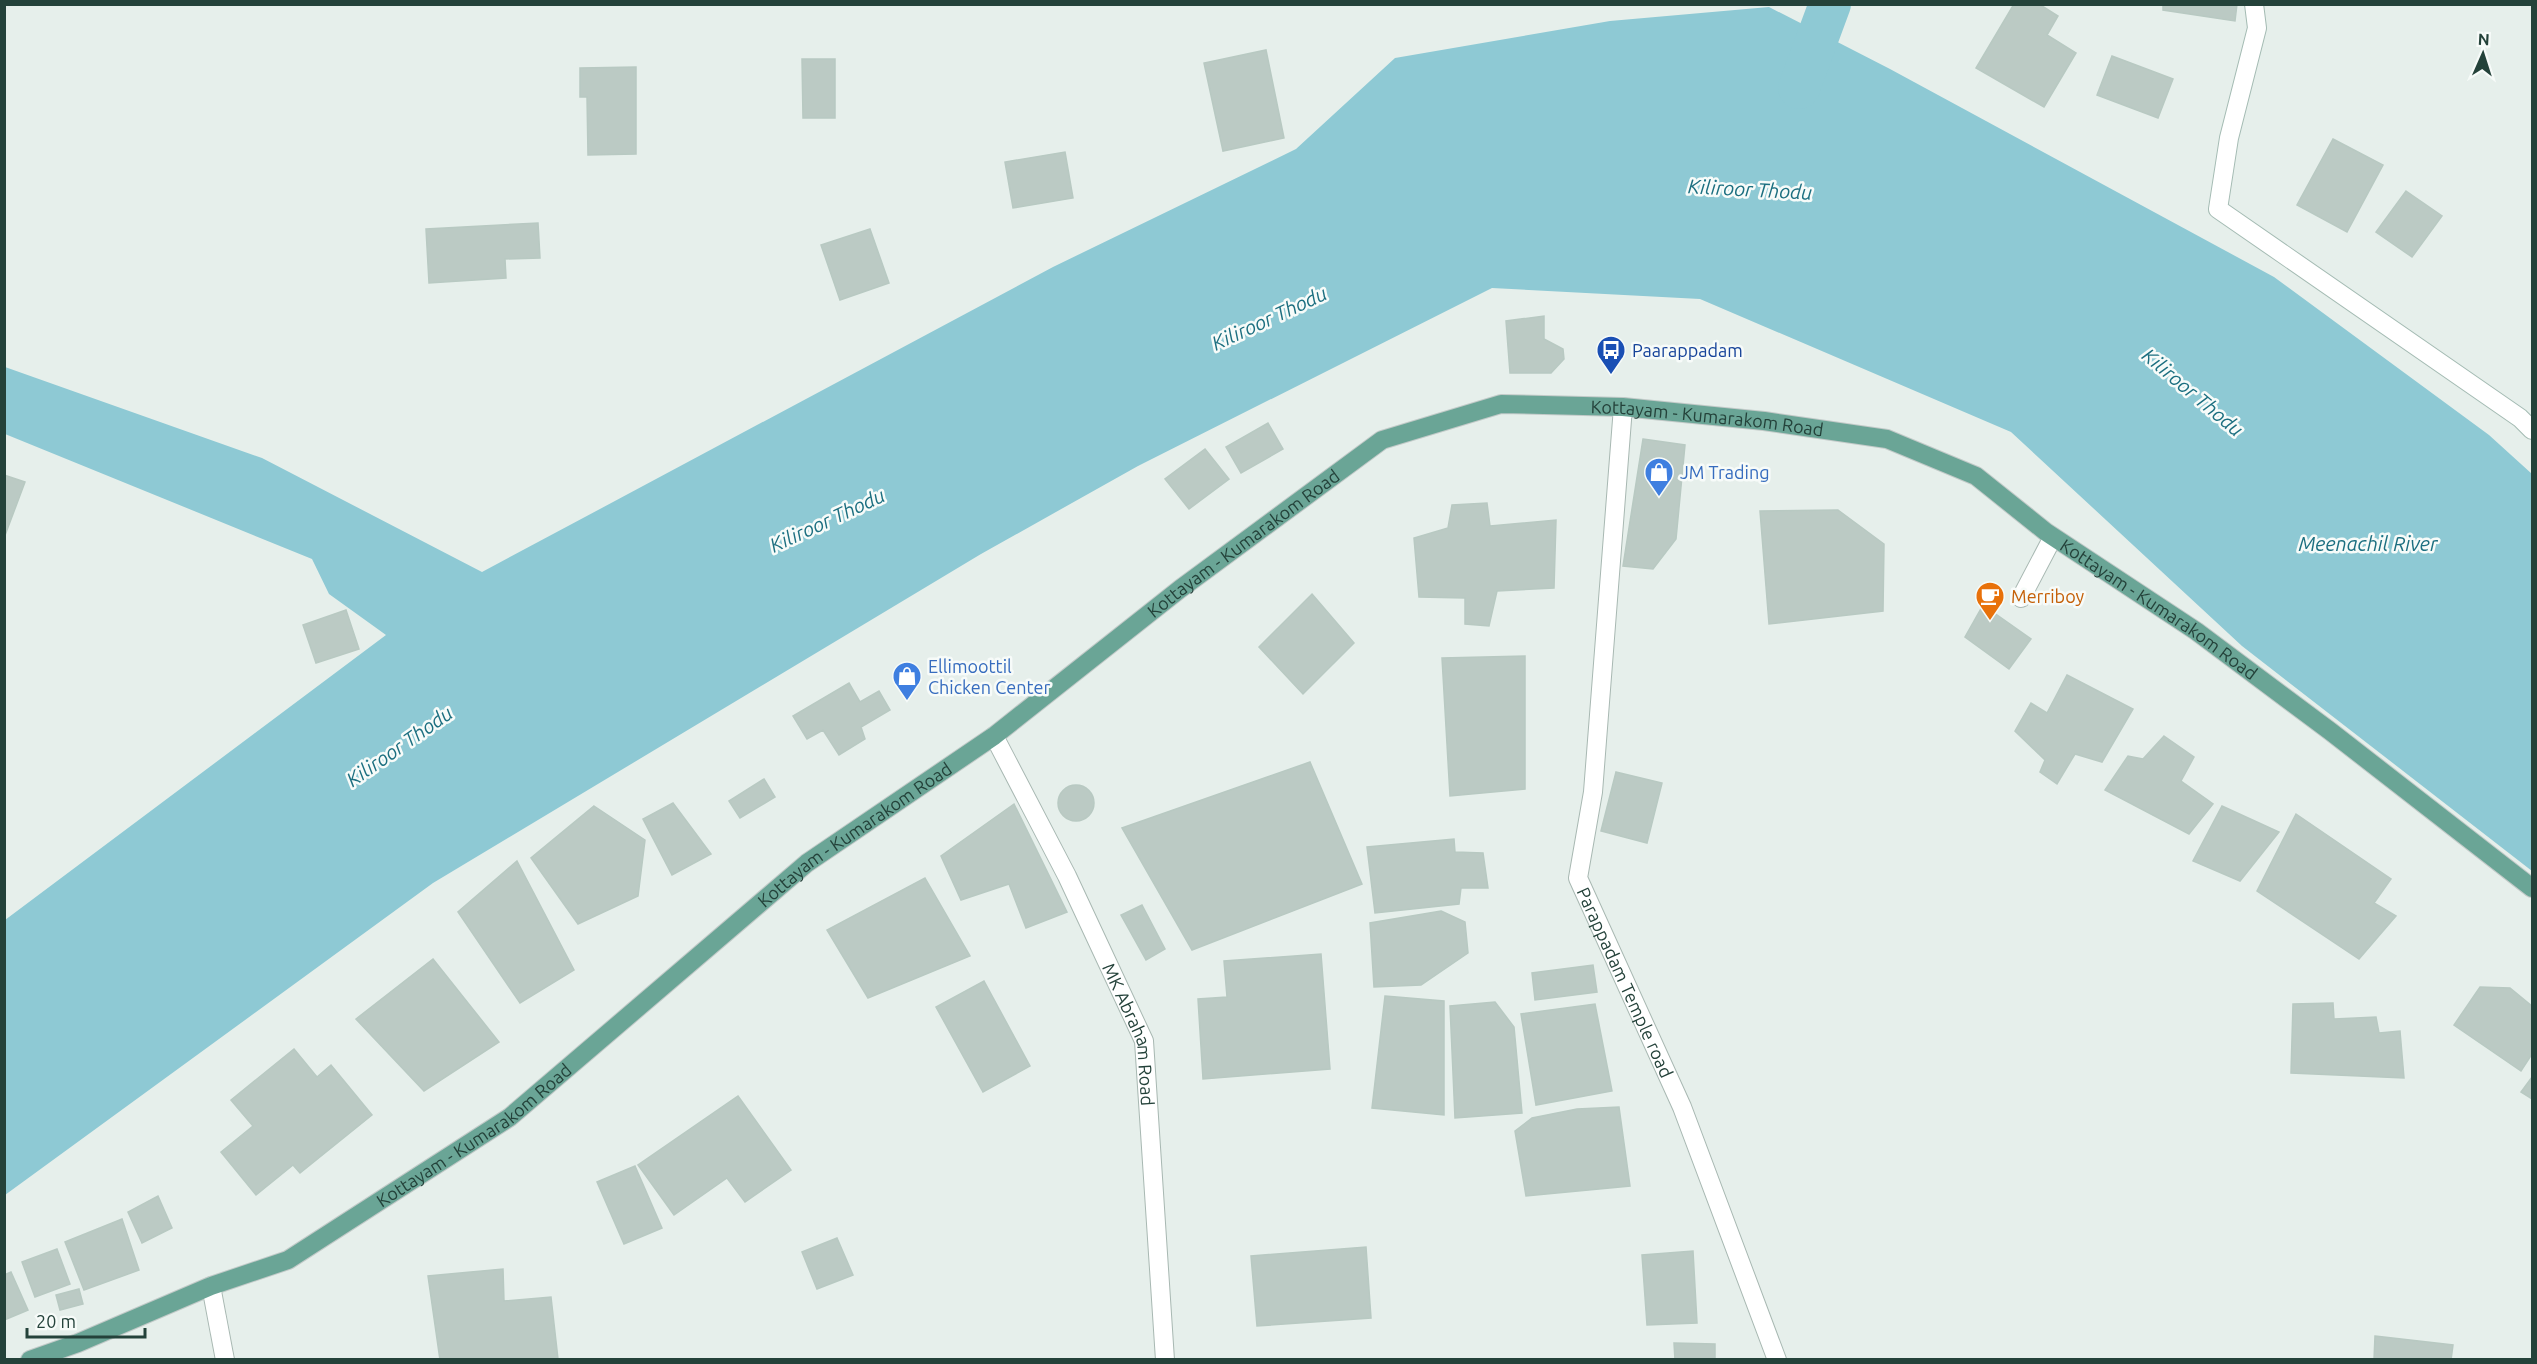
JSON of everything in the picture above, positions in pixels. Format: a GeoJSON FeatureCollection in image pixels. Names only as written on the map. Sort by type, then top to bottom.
{"type":"FeatureCollection","features":[{"type":"Feature","properties":{"kind":"main road","name":"Kottayam - Kumarakom Road"},"geometry":{"type":"LineString","coordinates":[[30,1359],[78,1343],[211,1287],[288,1260],[510,1117],[807,863],[994,736],[1180,589],[1382,440],[1501,404],[1623,407],[1764,421],[1887,439],[1976,476],[2053,537],[2196,631],[2330,731],[2532,888]]}},
{"type":"Feature","properties":{"kind":"street"},"geometry":{"type":"LineString","coordinates":[[2254,4],[2257,28],[2229,138],[2218,209],[2520,418],[2532,430]]}},
{"type":"Feature","properties":{"kind":"street","name":"Parappadam Temple road"},"geometry":{"type":"LineString","coordinates":[[1623,407],[1593,792],[1578,878],[1682,1107],[1777,1359]]}},
{"type":"Feature","properties":{"kind":"street"},"geometry":{"type":"LineString","coordinates":[[2021,598],[2053,537]]}},
{"type":"Feature","properties":{"kind":"street","name":"MK Abraham Road"},"geometry":{"type":"LineString","coordinates":[[994,736],[1067,876],[1144,1041],[1165,1359]]}},
{"type":"Feature","properties":{"kind":"street"},"geometry":{"type":"LineString","coordinates":[[211,1287],[225,1359]]}},
{"type":"Feature","properties":{"kind":"water","name":"Meenachil River"},"geometry":{"type":"Polygon","coordinates":[[[1769,7],[1890,69],[2274,277],[2489,435],[2532,474],[2532,871],[2242,646],[2011,432],[1700,299],[1492,288],[1138,466],[981,554],[433,883],[5,1195],[5,920],[386,635],[329,594],[312,559],[5,434],[5,367],[262,458],[482,572],[1053,267],[1296,149],[1395,58],[1610,21],[1769,7]]]}},
{"type":"Feature","properties":{"kind":"building"},"geometry":{"type":"Polygon","coordinates":[[[2014,4],[2039,4],[2058,16],[2047,35],[2076,53],[2044,107],[1976,68],[2014,4]]]}},
{"type":"Feature","properties":{"kind":"building"},"geometry":{"type":"Polygon","coordinates":[[[2163,4],[2237,4],[2235,21],[2163,10],[2163,4]]]}},
{"type":"Feature","properties":{"kind":"building"},"geometry":{"type":"Polygon","coordinates":[[[1266,50],[1284,138],[1223,151],[1204,63],[1266,50]]]}},
{"type":"Feature","properties":{"kind":"building"},"geometry":{"type":"Polygon","coordinates":[[[2112,56],[2173,79],[2158,118],[2097,95],[2112,56]]]}},
{"type":"Feature","properties":{"kind":"building"},"geometry":{"type":"Polygon","coordinates":[[[802,59],[835,59],[835,118],[803,118],[802,59]]]}},
{"type":"Feature","properties":{"kind":"building"},"geometry":{"type":"Polygon","coordinates":[[[636,67],[636,154],[588,155],[587,97],[580,97],[580,68],[636,67]]]}},
{"type":"Feature","properties":{"kind":"building"},"geometry":{"type":"Polygon","coordinates":[[[2333,139],[2383,165],[2347,232],[2297,205],[2333,139]]]}},
{"type":"Feature","properties":{"kind":"building"},"geometry":{"type":"Polygon","coordinates":[[[1065,152],[1073,198],[1013,208],[1005,162],[1065,152]]]}},
{"type":"Feature","properties":{"kind":"building"},"geometry":{"type":"Polygon","coordinates":[[[2406,191],[2442,216],[2412,257],[2376,232],[2406,191]]]}},
{"type":"Feature","properties":{"kind":"building"},"geometry":{"type":"Polygon","coordinates":[[[538,223],[540,258],[505,259],[506,278],[429,283],[426,229],[538,223]]]}},
{"type":"Feature","properties":{"kind":"building"},"geometry":{"type":"Polygon","coordinates":[[[870,229],[889,283],[840,300],[821,245],[870,229]]]}},
{"type":"Feature","properties":{"kind":"building"},"geometry":{"type":"Polygon","coordinates":[[[1544,316],[1544,339],[1563,349],[1564,359],[1551,373],[1510,373],[1506,321],[1544,316]]]}},
{"type":"Feature","properties":{"kind":"building"},"geometry":{"type":"Polygon","coordinates":[[[1268,423],[1283,449],[1241,473],[1226,447],[1268,423]]]}},
{"type":"Feature","properties":{"kind":"building"},"geometry":{"type":"Polygon","coordinates":[[[1643,439],[1685,445],[1676,539],[1653,569],[1623,566],[1643,439]]]}},
{"type":"Feature","properties":{"kind":"building"},"geometry":{"type":"Polygon","coordinates":[[[1205,449],[1229,479],[1189,509],[1165,479],[1205,449]]]}},
{"type":"Feature","properties":{"kind":"building"},"geometry":{"type":"Polygon","coordinates":[[[4,475],[25,482],[4,538],[4,475]]]}},
{"type":"Feature","properties":{"kind":"building"},"geometry":{"type":"Polygon","coordinates":[[[1487,503],[1490,526],[1556,520],[1554,588],[1497,591],[1489,626],[1465,624],[1465,598],[1419,597],[1414,538],[1448,528],[1452,505],[1487,503]]]}},
{"type":"Feature","properties":{"kind":"building"},"geometry":{"type":"Polygon","coordinates":[[[1838,510],[1884,544],[1883,611],[1769,624],[1760,511],[1838,510]]]}},
{"type":"Feature","properties":{"kind":"building"},"geometry":{"type":"Polygon","coordinates":[[[1312,594],[1354,643],[1303,694],[1259,647],[1312,594]]]}},
{"type":"Feature","properties":{"kind":"building","name":"Merriboy"},"geometry":{"type":"Polygon","coordinates":[[[1983,605],[2031,639],[2009,669],[1965,637],[1983,605]]]}},
{"type":"Feature","properties":{"kind":"building"},"geometry":{"type":"Polygon","coordinates":[[[346,610],[359,649],[316,663],[303,625],[346,610]]]}},
{"type":"Feature","properties":{"kind":"building"},"geometry":{"type":"Polygon","coordinates":[[[1525,656],[1525,789],[1450,796],[1442,658],[1525,656]]]}},
{"type":"Feature","properties":{"kind":"building"},"geometry":{"type":"Polygon","coordinates":[[[2067,675],[2133,709],[2102,762],[2075,754],[2057,784],[2040,772],[2045,760],[2015,731],[2031,703],[2047,713],[2067,675]]]}},
{"type":"Feature","properties":{"kind":"building"},"geometry":{"type":"Polygon","coordinates":[[[849,683],[860,702],[879,691],[890,710],[861,727],[865,739],[839,755],[823,730],[807,739],[793,716],[849,683]]]}},
{"type":"Feature","properties":{"kind":"building"},"geometry":{"type":"Polygon","coordinates":[[[2164,736],[2194,757],[2181,781],[2213,804],[2189,834],[2105,790],[2128,756],[2143,759],[2164,736]]]}},
{"type":"Feature","properties":{"kind":"building"},"geometry":{"type":"Polygon","coordinates":[[[1310,762],[1362,884],[1192,950],[1122,828],[1310,762]]]}},
{"type":"Feature","properties":{"kind":"building"},"geometry":{"type":"Polygon","coordinates":[[[1616,772],[1662,783],[1647,843],[1601,831],[1616,772]]]}},
{"type":"Feature","properties":{"kind":"building"},"geometry":{"type":"Polygon","coordinates":[[[764,779],[775,797],[740,818],[729,801],[764,779]]]}},
{"type":"Feature","properties":{"kind":"building"},"geometry":{"type":"Polygon","coordinates":[[[1076,785],[1089,790],[1094,803],[1089,816],[1076,821],[1063,816],[1058,803],[1063,790],[1076,785]]]}},
{"type":"Feature","properties":{"kind":"building"},"geometry":{"type":"Polygon","coordinates":[[[673,803],[711,854],[672,875],[643,819],[673,803]]]}},
{"type":"Feature","properties":{"kind":"building"},"geometry":{"type":"Polygon","coordinates":[[[1014,804],[1067,912],[1026,928],[1009,884],[961,900],[941,856],[1014,804]]]}},
{"type":"Feature","properties":{"kind":"building"},"geometry":{"type":"Polygon","coordinates":[[[594,806],[645,840],[638,896],[578,924],[531,858],[594,806]]]}},
{"type":"Feature","properties":{"kind":"building"},"geometry":{"type":"Polygon","coordinates":[[[2222,806],[2279,832],[2240,881],[2193,861],[2222,806]]]}},
{"type":"Feature","properties":{"kind":"building"},"geometry":{"type":"Polygon","coordinates":[[[2296,814],[2391,879],[2374,903],[2396,916],[2359,959],[2257,891],[2296,814]]]}},
{"type":"Feature","properties":{"kind":"building"},"geometry":{"type":"Polygon","coordinates":[[[1454,839],[1455,852],[1483,853],[1488,888],[1461,888],[1459,904],[1375,913],[1367,847],[1454,839]]]}},
{"type":"Feature","properties":{"kind":"building"},"geometry":{"type":"Polygon","coordinates":[[[517,861],[574,970],[520,1003],[458,912],[517,861]]]}},
{"type":"Feature","properties":{"kind":"building"},"geometry":{"type":"Polygon","coordinates":[[[925,878],[970,956],[868,998],[827,930],[925,878]]]}},
{"type":"Feature","properties":{"kind":"building"},"geometry":{"type":"Polygon","coordinates":[[[1142,905],[1165,949],[1146,960],[1121,915],[1142,905]]]}},
{"type":"Feature","properties":{"kind":"building"},"geometry":{"type":"Polygon","coordinates":[[[1441,911],[1465,922],[1468,953],[1421,985],[1374,987],[1370,923],[1441,911]]]}},
{"type":"Feature","properties":{"kind":"building"},"geometry":{"type":"Polygon","coordinates":[[[1321,954],[1330,1069],[1203,1079],[1198,999],[1227,997],[1224,961],[1321,954]]]}},
{"type":"Feature","properties":{"kind":"building"},"geometry":{"type":"Polygon","coordinates":[[[433,959],[499,1042],[424,1091],[356,1019],[433,959]]]}},
{"type":"Feature","properties":{"kind":"building"},"geometry":{"type":"Polygon","coordinates":[[[1593,965],[1597,992],[1535,1000],[1532,973],[1593,965]]]}},
{"type":"Feature","properties":{"kind":"building"},"geometry":{"type":"Polygon","coordinates":[[[984,981],[1030,1066],[983,1092],[936,1007],[984,981]]]}},
{"type":"Feature","properties":{"kind":"building"},"geometry":{"type":"Polygon","coordinates":[[[2480,987],[2510,988],[2532,1006],[2532,1054],[2521,1071],[2454,1025],[2480,987]]]}},
{"type":"Feature","properties":{"kind":"building"},"geometry":{"type":"Polygon","coordinates":[[[1385,996],[1444,1001],[1444,1115],[1372,1108],[1385,996]]]}},
{"type":"Feature","properties":{"kind":"building"},"geometry":{"type":"Polygon","coordinates":[[[1495,1002],[1514,1027],[1522,1113],[1455,1118],[1450,1006],[1495,1002]]]}},
{"type":"Feature","properties":{"kind":"building"},"geometry":{"type":"Polygon","coordinates":[[[2333,1003],[2334,1019],[2376,1017],[2379,1033],[2400,1031],[2404,1078],[2291,1073],[2293,1004],[2333,1003]]]}},
{"type":"Feature","properties":{"kind":"building"},"geometry":{"type":"Polygon","coordinates":[[[1595,1004],[1612,1091],[1536,1105],[1521,1014],[1595,1004]]]}},
{"type":"Feature","properties":{"kind":"building"},"geometry":{"type":"Polygon","coordinates":[[[294,1049],[317,1077],[331,1065],[372,1115],[300,1173],[293,1165],[256,1195],[221,1152],[253,1126],[231,1100],[294,1049]]]}},
{"type":"Feature","properties":{"kind":"building"},"geometry":{"type":"Polygon","coordinates":[[[2532,1077],[2532,1099],[2521,1092],[2532,1077]]]}},
{"type":"Feature","properties":{"kind":"building"},"geometry":{"type":"Polygon","coordinates":[[[738,1096],[791,1170],[745,1202],[727,1178],[674,1215],[638,1165],[738,1096]]]}},
{"type":"Feature","properties":{"kind":"building"},"geometry":{"type":"Polygon","coordinates":[[[1619,1107],[1630,1186],[1526,1196],[1515,1131],[1532,1118],[1577,1109],[1619,1107]]]}},
{"type":"Feature","properties":{"kind":"building"},"geometry":{"type":"Polygon","coordinates":[[[635,1166],[662,1228],[624,1244],[597,1182],[635,1166]]]}},
{"type":"Feature","properties":{"kind":"building"},"geometry":{"type":"Polygon","coordinates":[[[158,1196],[172,1228],[142,1243],[128,1212],[158,1196]]]}},
{"type":"Feature","properties":{"kind":"building"},"geometry":{"type":"Polygon","coordinates":[[[122,1219],[139,1270],[84,1290],[65,1242],[122,1219]]]}},
{"type":"Feature","properties":{"kind":"building"},"geometry":{"type":"Polygon","coordinates":[[[837,1238],[853,1275],[817,1289],[802,1252],[837,1238]]]}},
{"type":"Feature","properties":{"kind":"building"},"geometry":{"type":"Polygon","coordinates":[[[1366,1247],[1371,1318],[1257,1326],[1251,1256],[1366,1247]]]}},
{"type":"Feature","properties":{"kind":"building"},"geometry":{"type":"Polygon","coordinates":[[[57,1249],[70,1284],[35,1297],[22,1262],[57,1249]]]}},
{"type":"Feature","properties":{"kind":"building"},"geometry":{"type":"Polygon","coordinates":[[[1693,1251],[1697,1323],[1647,1325],[1642,1255],[1693,1251]]]}},
{"type":"Feature","properties":{"kind":"building"},"geometry":{"type":"Polygon","coordinates":[[[503,1269],[504,1301],[551,1297],[558,1359],[440,1360],[428,1276],[503,1269]]]}},
{"type":"Feature","properties":{"kind":"building"},"geometry":{"type":"Polygon","coordinates":[[[11,1272],[28,1310],[4,1320],[4,1275],[11,1272]]]}},
{"type":"Feature","properties":{"kind":"building"},"geometry":{"type":"Polygon","coordinates":[[[79,1289],[83,1304],[60,1310],[56,1295],[79,1289]]]}},
{"type":"Feature","properties":{"kind":"building"},"geometry":{"type":"Polygon","coordinates":[[[2375,1336],[2453,1345],[2451,1360],[2374,1360],[2375,1336]]]}},
{"type":"Feature","properties":{"kind":"building"},"geometry":{"type":"Polygon","coordinates":[[[1674,1343],[1715,1344],[1715,1360],[1675,1360],[1674,1343]]]}},
{"type":"Feature","properties":{"kind":"waterway"},"geometry":{"type":"LineString","coordinates":[[1799,88],[1830,4]]}},
{"type":"Feature","properties":{"kind":"place","name":"Paarappadam"},"geometry":{"type":"Point","coordinates":[1611,376]}},
{"type":"Feature","properties":{"kind":"place","name":"JM Trading"},"geometry":{"type":"Point","coordinates":[1659,498]}},
{"type":"Feature","properties":{"kind":"place","name":"Merriboy"},"geometry":{"type":"Point","coordinates":[1990,622]}},
{"type":"Feature","properties":{"kind":"place","name":"Ellimoottil Chicken Center"},"geometry":{"type":"Point","coordinates":[907,702]}},
{"type":"Feature","properties":{"kind":"water label","name":"Kiliroor Thodu"},"geometry":{"type":"Point","coordinates":[1750,189]}},
{"type":"Feature","properties":{"kind":"water label","name":"Kiliroor Thodu"},"geometry":{"type":"Point","coordinates":[1269,318]}},
{"type":"Feature","properties":{"kind":"water label","name":"Kiliroor Thodu"},"geometry":{"type":"Point","coordinates":[2193,392]}},
{"type":"Feature","properties":{"kind":"water label","name":"Kiliroor Thodu"},"geometry":{"type":"Point","coordinates":[827,520]}},
{"type":"Feature","properties":{"kind":"water label","name":"Kiliroor Thodu"},"geometry":{"type":"Point","coordinates":[399,746]}}]}
